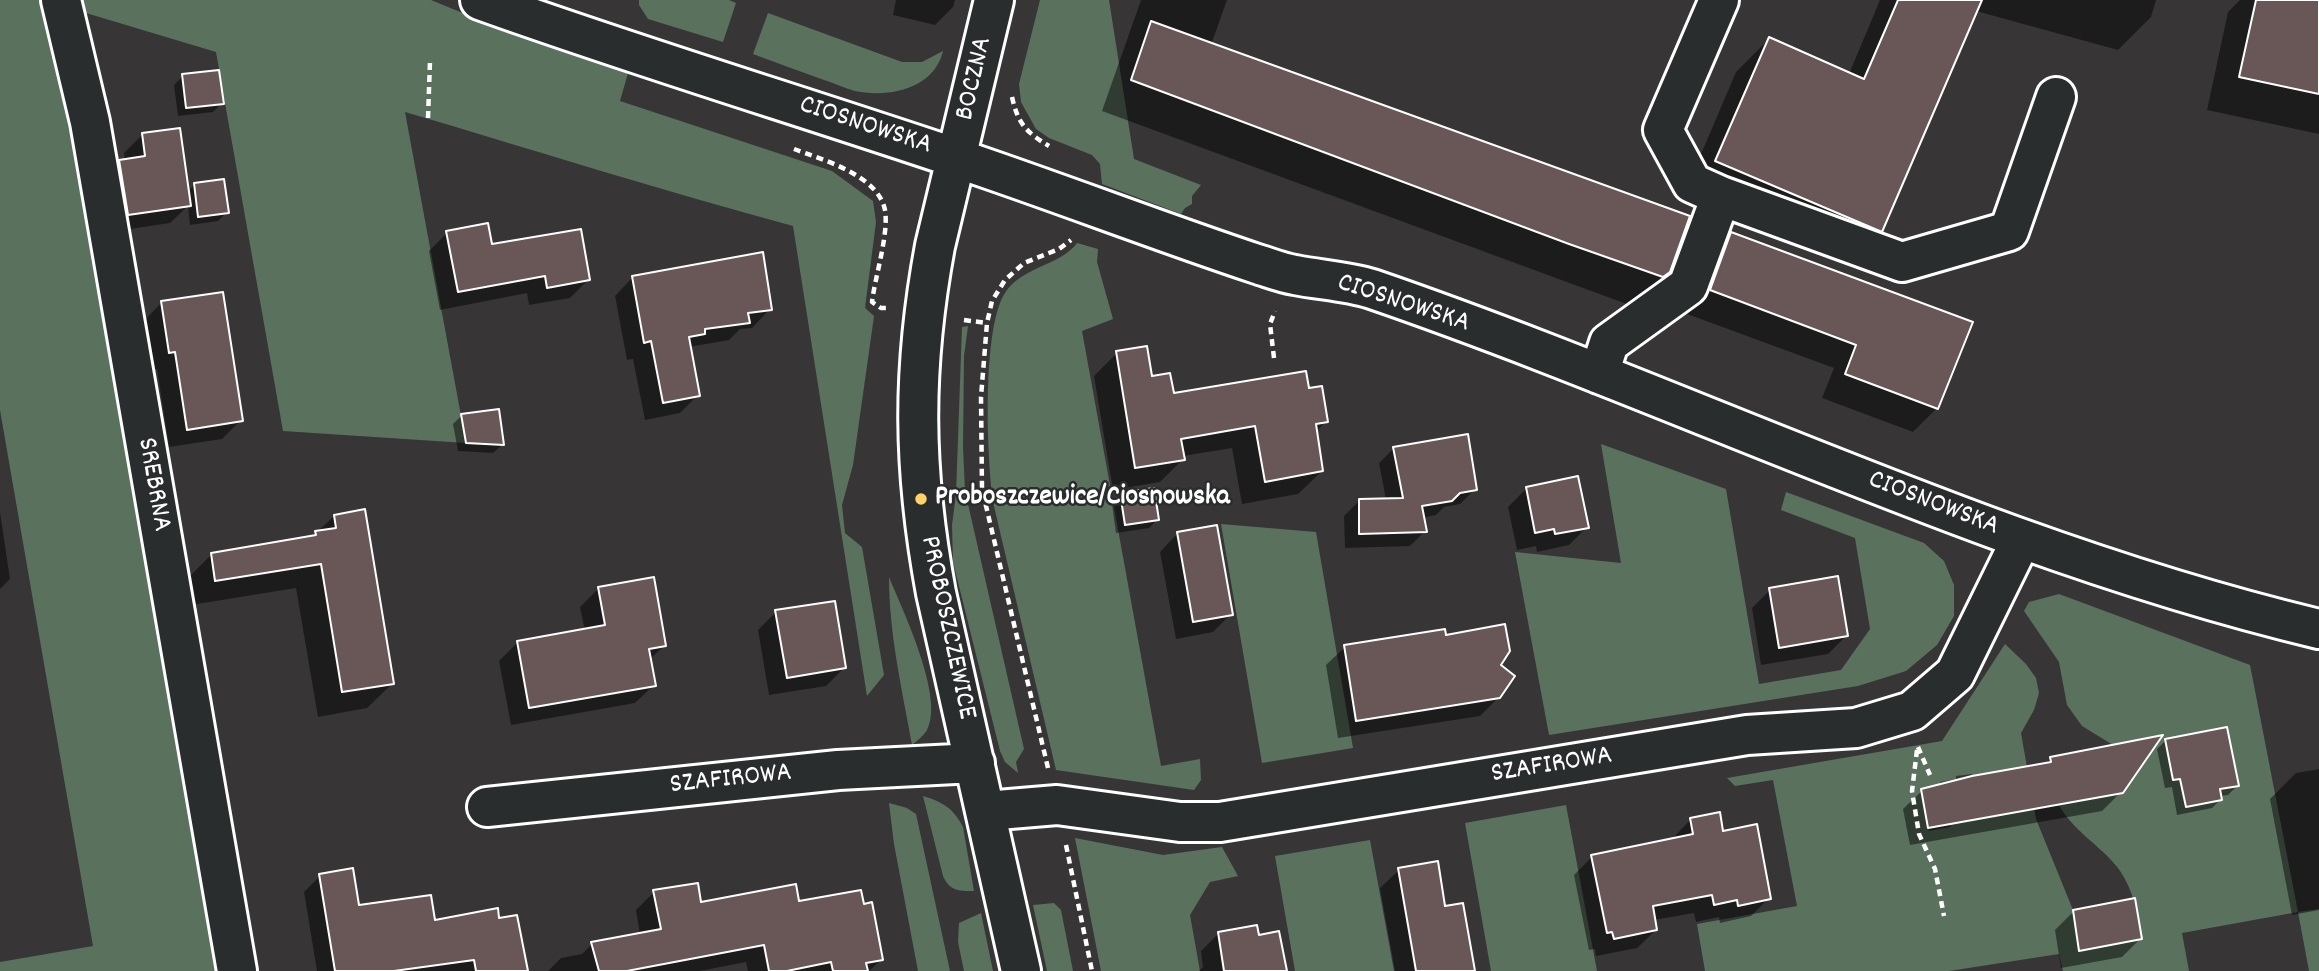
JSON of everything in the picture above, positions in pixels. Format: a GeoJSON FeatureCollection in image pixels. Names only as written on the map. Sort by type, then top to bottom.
{"type":"FeatureCollection","features":[{"type":"Feature","properties":{"kind":"street","name":"SREBRNA"},"geometry":{"type":"LineString","coordinates":[[61,0],[90,122],[236,971]]}},
{"type":"Feature","properties":{"kind":"street","name":"BOCZNA"},"geometry":{"type":"LineString","coordinates":[[957,158],[994,0]]}},
{"type":"Feature","properties":{"kind":"street"},"geometry":{"type":"LineString","coordinates":[[1718,0],[1663,130],[1692,183],[1720,196],[1902,262],[2009,231],[2056,97]]}},
{"type":"Feature","properties":{"kind":"street","name":"CIOSNOWSKA"},"geometry":{"type":"LineString","coordinates":[[486,1],[594,41],[957,158],[1118,217],[1289,274],[1365,287],[1600,374],[2021,540],[2253,613],[2319,629]]}},
{"type":"Feature","properties":{"kind":"street","name":"PROBOSZCZEWICE"},"geometry":{"type":"LineString","coordinates":[[957,158],[935,246],[926,296],[917,384],[918,461],[925,534],[933,581],[1021,971]]}},
{"type":"Feature","properties":{"kind":"street"},"geometry":{"type":"LineString","coordinates":[[1600,374],[1609,343],[1688,286],[1720,196]]}},
{"type":"Feature","properties":{"kind":"street","name":"SZAFIROWA"},"geometry":{"type":"LineString","coordinates":[[986,811],[1057,805],[1180,822],[1220,822],[1747,735],[1856,728],[1912,711],[1955,674],[2021,540]]}},
{"type":"Feature","properties":{"kind":"street","name":"SZAFIROWA"},"geometry":{"type":"LineString","coordinates":[[487,807],[828,771],[975,763]]}},
{"type":"Feature","properties":{"kind":"path"},"geometry":{"type":"LineString","coordinates":[[428,118],[430,61]]}},
{"type":"Feature","properties":{"kind":"path"},"geometry":{"type":"LineString","coordinates":[[1011,93],[1015,113],[1029,134],[1060,150]]}},
{"type":"Feature","properties":{"kind":"path"},"geometry":{"type":"LineString","coordinates":[[783,145],[857,176],[876,191],[885,209],[885,228],[872,302],[881,308],[899,309]]}},
{"type":"Feature","properties":{"kind":"path"},"geometry":{"type":"LineString","coordinates":[[1076,236],[1059,249],[1024,263],[1005,280],[992,301],[987,323],[981,397],[982,489],[1013,629],[1057,805],[1093,971]]}},
{"type":"Feature","properties":{"kind":"path"},"geometry":{"type":"LineString","coordinates":[[1274,358],[1270,324],[1289,274]]}},
{"type":"Feature","properties":{"kind":"path"},"geometry":{"type":"LineString","coordinates":[[1917,745],[1912,791],[1919,834],[1935,869],[1944,916]]}},
{"type":"Feature","properties":{"kind":"green space"},"geometry":{"type":"Polygon","coordinates":[[[0,0],[44,0],[73,121],[217,971],[0,971],[0,962],[93,946],[0,410],[0,0]]]}},
{"type":"Feature","properties":{"kind":"green space"},"geometry":{"type":"Polygon","coordinates":[[[83,0],[431,0],[499,28],[628,73],[620,101],[832,171],[873,201],[876,222],[865,308],[874,316],[853,465],[842,505],[845,533],[862,547],[884,675],[867,696],[793,226],[405,112],[466,443],[283,431],[216,52],[86,13],[83,0]]]}},
{"type":"Feature","properties":{"kind":"green space"},"geometry":{"type":"Polygon","coordinates":[[[639,0],[729,0],[736,3],[723,42],[648,19],[639,5],[639,0]]]}},
{"type":"Feature","properties":{"kind":"green space"},"geometry":{"type":"Polygon","coordinates":[[[1040,0],[1109,0],[1134,159],[1201,185],[1192,196],[1192,204],[1181,214],[1102,184],[1100,164],[1092,155],[1049,138],[1036,129],[1021,102],[1019,84],[1040,0]]]}},
{"type":"Feature","properties":{"kind":"green space"},"geometry":{"type":"Polygon","coordinates":[[[768,13],[902,62],[922,62],[943,51],[930,74],[908,88],[882,93],[855,91],[753,54],[768,13]]]}},
{"type":"Feature","properties":{"kind":"green space"},"geometry":{"type":"Polygon","coordinates":[[[1077,243],[1098,249],[1097,262],[1113,319],[1082,331],[1161,766],[1200,759],[1201,780],[1194,790],[1056,770],[993,502],[988,392],[993,331],[999,307],[1007,290],[1015,282],[1062,256],[1077,243]]]}},
{"type":"Feature","properties":{"kind":"green space"},"geometry":{"type":"Polygon","coordinates":[[[968,326],[964,356],[965,491],[1024,749],[1016,762],[1018,773],[1005,762],[1000,751],[953,562],[952,525],[956,494],[962,327],[968,326]]]}},
{"type":"Feature","properties":{"kind":"green space"},"geometry":{"type":"Polygon","coordinates":[[[1601,444],[1726,489],[1759,684],[1841,670],[1870,629],[1855,538],[1781,510],[1786,492],[1924,543],[1944,561],[1954,585],[1954,616],[1937,645],[1906,671],[1858,686],[1549,735],[1515,552],[1621,563],[1601,444]]]}},
{"type":"Feature","properties":{"kind":"green space"},"geometry":{"type":"Polygon","coordinates":[[[1221,524],[1316,532],[1353,748],[1262,763],[1221,524]]]}},
{"type":"Feature","properties":{"kind":"green space"},"geometry":{"type":"Polygon","coordinates":[[[889,577],[920,653],[930,697],[931,715],[927,730],[912,745],[894,640],[889,577]]]}},
{"type":"Feature","properties":{"kind":"green space"},"geometry":{"type":"Polygon","coordinates":[[[2059,594],[2250,665],[2298,912],[2182,933],[2189,971],[2063,971],[2059,954],[1949,971],[1705,971],[1697,924],[1797,906],[1773,780],[1735,786],[1727,778],[1942,741],[2005,644],[2036,678],[2039,693],[2034,710],[2021,733],[2036,819],[2073,910],[2079,950],[2142,939],[2134,902],[2123,876],[2111,860],[2072,823],[2059,805],[2122,793],[2128,786],[2118,772],[2113,745],[2082,726],[2067,705],[2059,662],[2024,611],[2029,602],[2059,594]],[[1972,774],[1956,776],[1956,779],[1940,782],[1940,785],[1921,789],[1929,831],[1950,827],[1972,774]]]}},
{"type":"Feature","properties":{"kind":"green space"},"geometry":{"type":"Polygon","coordinates":[[[923,796],[947,807],[963,827],[974,891],[955,889],[943,876],[923,796]]]}},
{"type":"Feature","properties":{"kind":"green space"},"geometry":{"type":"Polygon","coordinates":[[[889,803],[907,808],[916,814],[950,971],[918,971],[889,803]]]}},
{"type":"Feature","properties":{"kind":"green space"},"geometry":{"type":"Polygon","coordinates":[[[1566,805],[1597,971],[1491,971],[1465,823],[1566,805]]]}},
{"type":"Feature","properties":{"kind":"green space"},"geometry":{"type":"Polygon","coordinates":[[[1075,838],[1163,855],[1222,847],[1238,876],[1210,882],[1190,915],[1200,971],[1101,971],[1075,838]]]}},
{"type":"Feature","properties":{"kind":"green space"},"geometry":{"type":"Polygon","coordinates":[[[1370,840],[1394,971],[1295,971],[1275,856],[1370,840]]]}},
{"type":"Feature","properties":{"kind":"green space"},"geometry":{"type":"Polygon","coordinates":[[[1054,903],[1061,910],[1073,971],[1047,971],[1033,905],[1054,903]]]}},
{"type":"Feature","properties":{"kind":"green space"},"geometry":{"type":"Polygon","coordinates":[[[2319,909],[2319,971],[2309,971],[2298,912],[2319,909]]]}},
{"type":"Feature","properties":{"kind":"green space"},"geometry":{"type":"Polygon","coordinates":[[[981,913],[993,971],[964,971],[958,942],[959,923],[981,913]]]}},
{"type":"Feature","properties":{"kind":"building"},"geometry":{"type":"Polygon","coordinates":[[[1898,0],[1982,0],[1882,232],[1715,161],[1769,37],[1864,79],[1898,0]]]}},
{"type":"Feature","properties":{"kind":"building"},"geometry":{"type":"Polygon","coordinates":[[[2256,0],[2319,0],[2319,94],[2239,77],[2256,0]]]}},
{"type":"Feature","properties":{"kind":"building"},"geometry":{"type":"Polygon","coordinates":[[[1151,21],[1690,216],[1670,272],[1663,277],[1569,244],[1131,80],[1151,21]]]}},
{"type":"Feature","properties":{"kind":"building"},"geometry":{"type":"Polygon","coordinates":[[[219,70],[224,104],[186,108],[182,74],[219,70]]]}},
{"type":"Feature","properties":{"kind":"building"},"geometry":{"type":"Polygon","coordinates":[[[180,128],[191,206],[128,215],[119,160],[145,156],[142,133],[180,128]]]}},
{"type":"Feature","properties":{"kind":"building"},"geometry":{"type":"Polygon","coordinates":[[[224,179],[229,213],[198,217],[194,183],[224,179]]]}},
{"type":"Feature","properties":{"kind":"building"},"geometry":{"type":"Polygon","coordinates":[[[488,223],[492,244],[581,229],[590,280],[547,288],[545,276],[458,292],[446,231],[488,223]]]}},
{"type":"Feature","properties":{"kind":"building"},"geometry":{"type":"Polygon","coordinates":[[[1731,232],[1973,322],[1938,409],[1845,374],[1856,345],[1710,290],[1731,232]]]}},
{"type":"Feature","properties":{"kind":"building"},"geometry":{"type":"Polygon","coordinates":[[[763,252],[772,310],[748,313],[750,323],[705,329],[705,334],[689,337],[700,396],[663,403],[651,341],[644,343],[632,276],[763,252]]]}},
{"type":"Feature","properties":{"kind":"building"},"geometry":{"type":"Polygon","coordinates":[[[223,292],[243,421],[187,430],[175,352],[169,353],[161,301],[223,292]]]}},
{"type":"Feature","properties":{"kind":"building"},"geometry":{"type":"Polygon","coordinates":[[[1147,346],[1152,376],[1170,373],[1174,393],[1306,371],[1309,388],[1322,386],[1328,422],[1316,424],[1323,471],[1265,482],[1255,426],[1181,439],[1185,460],[1135,468],[1116,351],[1147,346]]]}},
{"type":"Feature","properties":{"kind":"building"},"geometry":{"type":"Polygon","coordinates":[[[499,409],[504,445],[466,443],[461,414],[499,409]]]}},
{"type":"Feature","properties":{"kind":"building"},"geometry":{"type":"Polygon","coordinates":[[[1468,434],[1477,490],[1460,493],[1452,501],[1422,506],[1427,532],[1359,534],[1359,499],[1403,498],[1393,447],[1468,434]]]}},
{"type":"Feature","properties":{"kind":"building"},"geometry":{"type":"Polygon","coordinates":[[[1578,476],[1589,528],[1555,534],[1554,529],[1535,533],[1526,487],[1578,476]]]}},
{"type":"Feature","properties":{"kind":"building"},"geometry":{"type":"Polygon","coordinates":[[[1154,488],[1159,520],[1125,525],[1120,493],[1154,488]]]}},
{"type":"Feature","properties":{"kind":"building"},"geometry":{"type":"Polygon","coordinates":[[[365,509],[394,684],[342,692],[321,564],[215,581],[211,553],[316,535],[315,531],[336,528],[334,515],[365,509]]]}},
{"type":"Feature","properties":{"kind":"building"},"geometry":{"type":"Polygon","coordinates":[[[1217,525],[1233,615],[1193,622],[1177,532],[1217,525]]]}},
{"type":"Feature","properties":{"kind":"building"},"geometry":{"type":"Polygon","coordinates":[[[1838,576],[1848,636],[1779,648],[1769,588],[1838,576]]]}},
{"type":"Feature","properties":{"kind":"building"},"geometry":{"type":"Polygon","coordinates":[[[654,577],[666,646],[649,649],[656,686],[529,708],[517,641],[605,625],[598,587],[654,577]]]}},
{"type":"Feature","properties":{"kind":"building"},"geometry":{"type":"Polygon","coordinates":[[[835,601],[846,668],[787,678],[775,610],[835,601]]]}},
{"type":"Feature","properties":{"kind":"building"},"geometry":{"type":"Polygon","coordinates":[[[1505,624],[1510,651],[1501,665],[1515,676],[1500,698],[1356,721],[1344,645],[1445,629],[1446,635],[1505,624]]]}},
{"type":"Feature","properties":{"kind":"building"},"geometry":{"type":"Polygon","coordinates":[[[2227,727],[2239,786],[2220,789],[2222,800],[2186,807],[2180,779],[2173,780],[2165,739],[2227,727]]]}},
{"type":"Feature","properties":{"kind":"building"},"geometry":{"type":"Polygon","coordinates":[[[2163,735],[2123,793],[1928,828],[1921,789],[1972,776],[2051,762],[2050,757],[2163,735]]]}},
{"type":"Feature","properties":{"kind":"building"},"geometry":{"type":"Polygon","coordinates":[[[1720,812],[1723,831],[1757,824],[1771,899],[1738,906],[1737,900],[1714,905],[1712,895],[1653,906],[1657,930],[1614,939],[1612,932],[1607,933],[1591,855],[1693,834],[1690,818],[1720,812]]]}},
{"type":"Feature","properties":{"kind":"building"},"geometry":{"type":"Polygon","coordinates":[[[1438,861],[1445,906],[1463,903],[1475,971],[1416,971],[1398,868],[1438,861]]]}},
{"type":"Feature","properties":{"kind":"building"},"geometry":{"type":"Polygon","coordinates":[[[353,868],[359,905],[431,895],[435,920],[498,908],[499,918],[517,915],[528,971],[476,971],[474,960],[394,971],[335,971],[319,874],[353,868]]]}},
{"type":"Feature","properties":{"kind":"building"},"geometry":{"type":"Polygon","coordinates":[[[698,883],[701,902],[796,884],[799,901],[861,890],[864,904],[872,902],[883,960],[866,963],[868,971],[833,971],[831,962],[787,971],[769,971],[764,945],[627,971],[599,971],[591,942],[661,929],[653,890],[698,883]]]}},
{"type":"Feature","properties":{"kind":"building"},"geometry":{"type":"Polygon","coordinates":[[[2135,898],[2142,939],[2079,951],[2073,910],[2135,898]]]}},
{"type":"Feature","properties":{"kind":"building"},"geometry":{"type":"Polygon","coordinates":[[[1257,925],[1259,935],[1279,931],[1287,971],[1224,971],[1218,932],[1257,925]]]}},
{"type":"Feature","properties":{"kind":"place","name":"Proboszczewice/Ciosnowska"},"geometry":{"type":"Point","coordinates":[921,499]}}]}
